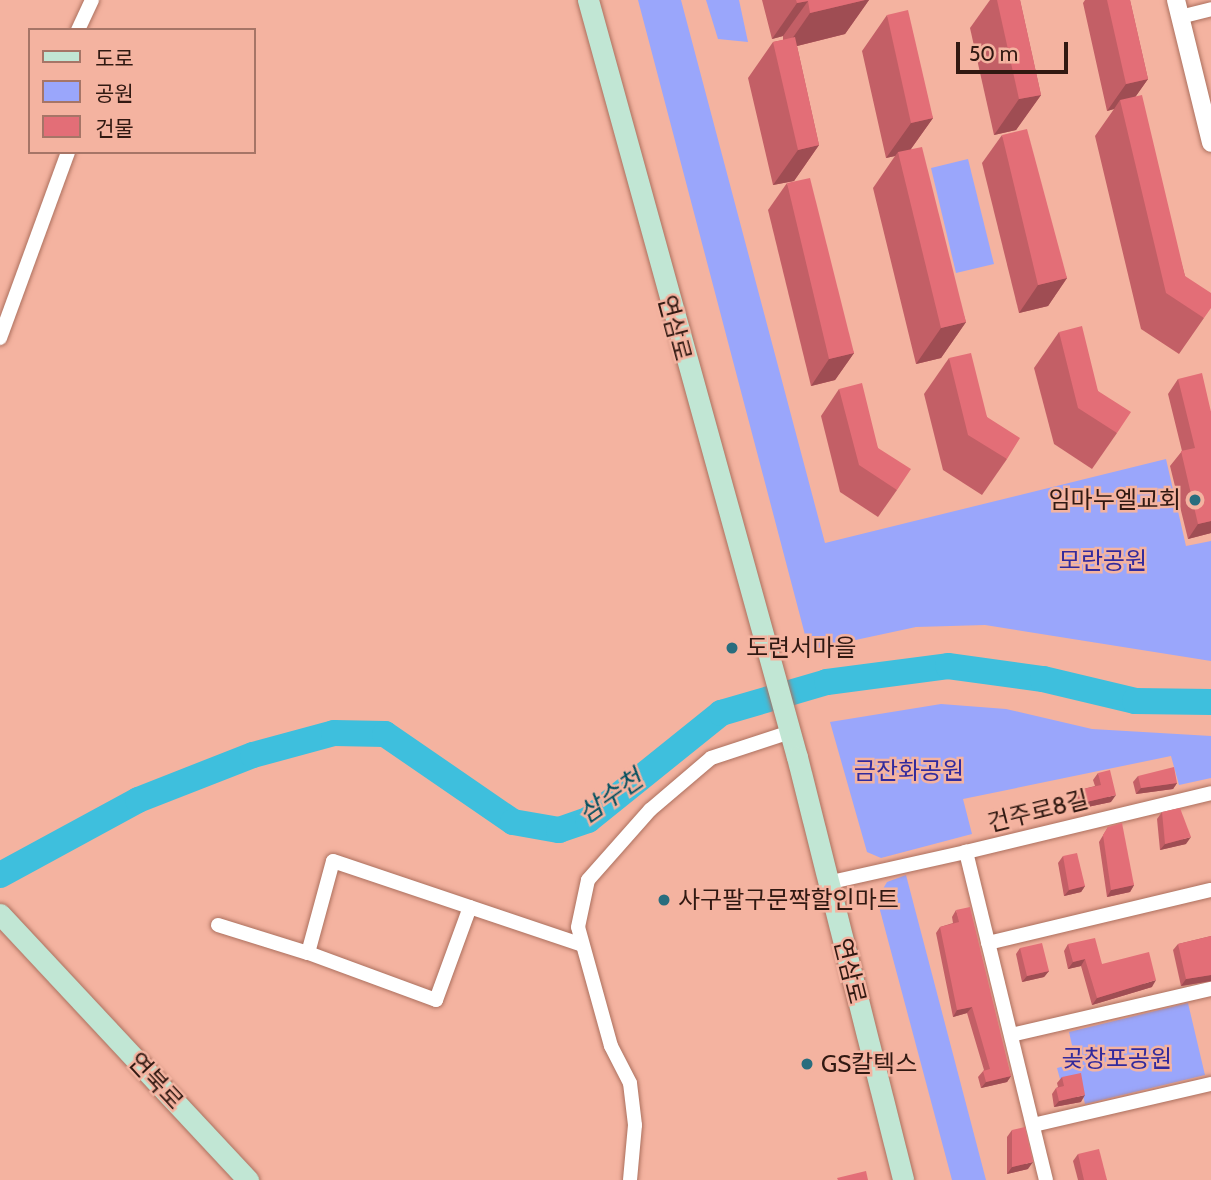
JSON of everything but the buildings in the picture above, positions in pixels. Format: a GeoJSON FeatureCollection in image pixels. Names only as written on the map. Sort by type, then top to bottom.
{"type":"FeatureCollection","features":[{"type":"Feature","properties":{"kind":"main road","name":"연삼로"},"geometry":{"type":"LineString","coordinates":[[587,0],[788,727],[903,1180]]}},
{"type":"Feature","properties":{"kind":"main road","name":"연북로"},"geometry":{"type":"LineString","coordinates":[[0,914],[248,1180]]}},
{"type":"Feature","properties":{"kind":"street"},"geometry":{"type":"LineString","coordinates":[[79,28],[92,0]]}},
{"type":"Feature","properties":{"kind":"street"},"geometry":{"type":"LineString","coordinates":[[1211,9],[1178,9],[1211,143]]}},
{"type":"Feature","properties":{"kind":"street"},"geometry":{"type":"LineString","coordinates":[[0,338],[67,154]]}},
{"type":"Feature","properties":{"kind":"street"},"geometry":{"type":"LineString","coordinates":[[630,1180],[635,1125],[630,1083],[611,1046],[578,927],[588,880],[650,810],[710,758],[788,727]]}},
{"type":"Feature","properties":{"kind":"street","name":"건주로8길"},"geometry":{"type":"LineString","coordinates":[[1046,1180],[966,852],[1211,793]]}},
{"type":"Feature","properties":{"kind":"street"},"geometry":{"type":"LineString","coordinates":[[827,883],[966,852]]}},
{"type":"Feature","properties":{"kind":"street"},"geometry":{"type":"LineString","coordinates":[[308,953],[333,861],[582,945]]}},
{"type":"Feature","properties":{"kind":"street"},"geometry":{"type":"LineString","coordinates":[[988,943],[1211,890]]}},
{"type":"Feature","properties":{"kind":"street"},"geometry":{"type":"LineString","coordinates":[[218,925],[308,953],[436,1000],[470,907]]}},
{"type":"Feature","properties":{"kind":"street"},"geometry":{"type":"LineString","coordinates":[[1011,1035],[1211,989]]}},
{"type":"Feature","properties":{"kind":"street"},"geometry":{"type":"LineString","coordinates":[[1033,1125],[1211,1084]]}},
{"type":"Feature","properties":{"kind":"green space","name":"모란공원"},"geometry":{"type":"Polygon","coordinates":[[[638,0],[681,0],[825,543],[1166,459],[1186,546],[1211,541],[1211,661],[985,625],[916,627],[809,650],[638,0]]]}},
{"type":"Feature","properties":{"kind":"green space"},"geometry":{"type":"Polygon","coordinates":[[[706,0],[739,0],[748,42],[718,39],[706,0]]]}},
{"type":"Feature","properties":{"kind":"green space"},"geometry":{"type":"Polygon","coordinates":[[[968,159],[994,264],[956,273],[931,168],[968,159]]]}},
{"type":"Feature","properties":{"kind":"green space","name":"금잔화공원"},"geometry":{"type":"Polygon","coordinates":[[[941,704],[1006,709],[1092,729],[1211,736],[1211,778],[1179,785],[1171,756],[963,799],[972,834],[881,858],[867,852],[830,722],[941,704]]]}},
{"type":"Feature","properties":{"kind":"green space"},"geometry":{"type":"Polygon","coordinates":[[[906,875],[986,1180],[952,1180],[877,899],[887,882],[906,875]]]}},
{"type":"Feature","properties":{"kind":"green space","name":"곶창포공원"},"geometry":{"type":"Polygon","coordinates":[[[1188,1003],[1205,1075],[1085,1104],[1078,1075],[1060,1079],[1057,1068],[1076,1063],[1069,1032],[1188,1003]]]}},
{"type":"Feature","properties":{"kind":"waterway","name":"삼수천"},"geometry":{"type":"LineString","coordinates":[[0,875],[138,800],[253,755],[334,733],[385,734],[513,822],[559,830],[588,820],[721,713],[827,682],[948,666],[1043,679],[1135,701],[1211,702]]}},
{"type":"Feature","properties":{"kind":"place","name":"임마누엘교회"},"geometry":{"type":"Point","coordinates":[1195,500]}},
{"type":"Feature","properties":{"kind":"place","name":"도련서마을"},"geometry":{"type":"Point","coordinates":[732,648]}},
{"type":"Feature","properties":{"kind":"place","name":"사구팔구문짝할인마트"},"geometry":{"type":"Point","coordinates":[664,900]}},
{"type":"Feature","properties":{"kind":"place","name":"GS칼텍스"},"geometry":{"type":"Point","coordinates":[807,1064]}}]}
